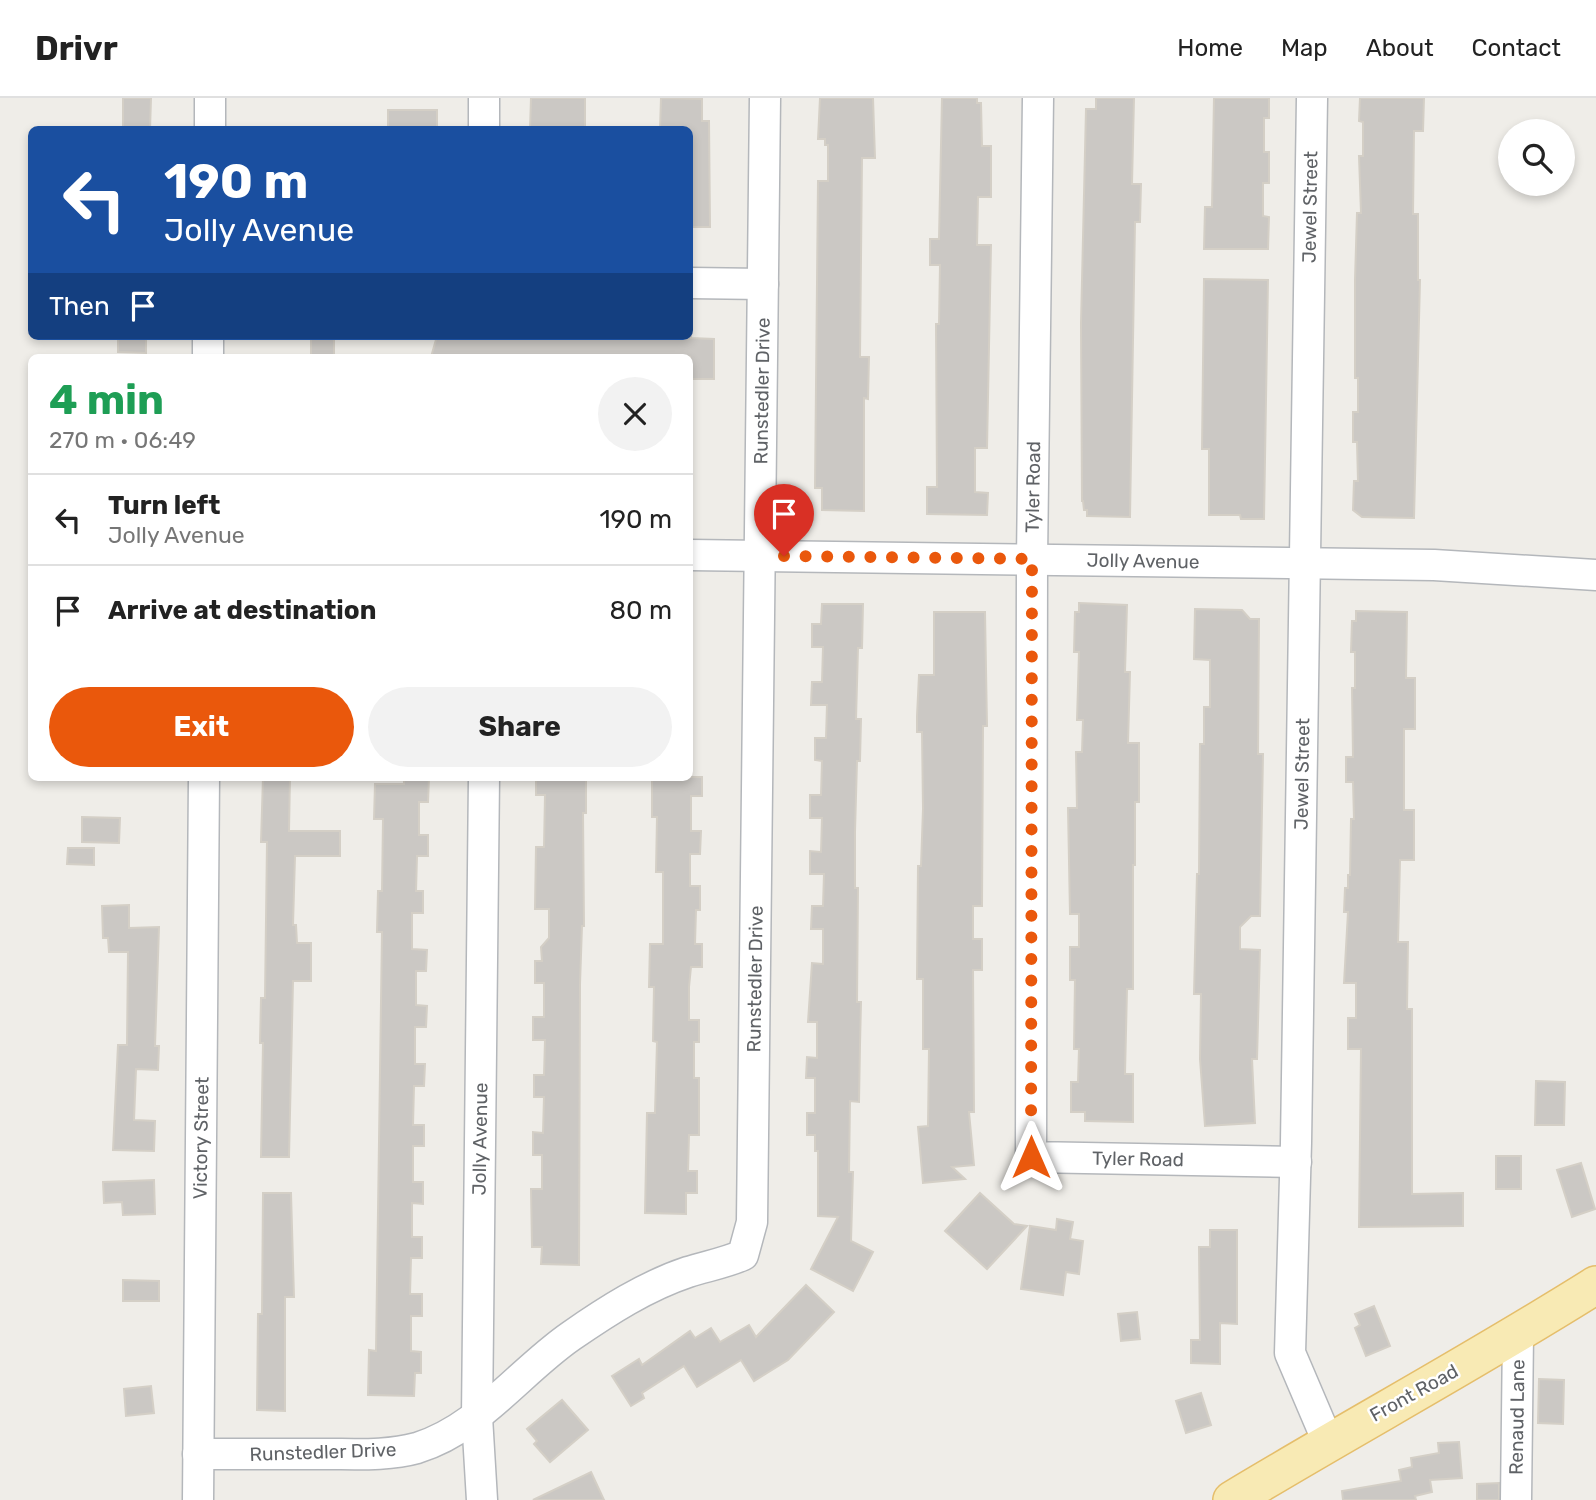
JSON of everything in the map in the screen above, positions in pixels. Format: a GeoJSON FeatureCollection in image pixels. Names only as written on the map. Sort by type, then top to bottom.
{"type":"FeatureCollection","features":[{"type":"Feature","properties":{"kind":"main road","name":"Front Road"},"geometry":{"type":"LineString","coordinates":[[1232,1500],[1518,1334],[1596,1285]]}},
{"type":"Feature","properties":{"kind":"street"},"geometry":{"type":"LineString","coordinates":[[210,98],[210,126]]}},
{"type":"Feature","properties":{"kind":"street"},"geometry":{"type":"LineString","coordinates":[[484,98],[484,126]]}},
{"type":"Feature","properties":{"kind":"street","name":"Runstedler Drive"},"geometry":{"type":"LineString","coordinates":[[198,1454],[384,1454],[417,1448],[477,1417],[569,1337],[627,1300],[688,1272],[725,1263],[743,1255],[752,1222],[765,98]]}},
{"type":"Feature","properties":{"kind":"street","name":"Tyler Road"},"geometry":{"type":"LineString","coordinates":[[1038,98],[1032,559],[1031,1157],[1296,1162]]}},
{"type":"Feature","properties":{"kind":"street","name":"Jewel Street"},"geometry":{"type":"LineString","coordinates":[[1312,98],[1296,1162],[1290,1353],[1328,1442]]}},
{"type":"Feature","properties":{"kind":"street"},"geometry":{"type":"LineString","coordinates":[[693,283],[763,284]]}},
{"type":"Feature","properties":{"kind":"street","name":"Jolly Avenue"},"geometry":{"type":"LineString","coordinates":[[693,555],[1441,565],[1596,575]]}},
{"type":"Feature","properties":{"kind":"street","name":"Victory Street"},"geometry":{"type":"LineString","coordinates":[[198,1500],[204,781]]}},
{"type":"Feature","properties":{"kind":"street","name":"Jolly Avenue"},"geometry":{"type":"LineString","coordinates":[[482,1500],[477,1417],[484,781]]}},
{"type":"Feature","properties":{"kind":"street","name":"Renaud Lane"},"geometry":{"type":"LineString","coordinates":[[1516,1500],[1518,1334]]}},
{"type":"Feature","properties":{"kind":"building"},"geometry":{"type":"Polygon","coordinates":[[[123,98],[151,98],[150,126],[123,126],[123,98]]]}},
{"type":"Feature","properties":{"kind":"building"},"geometry":{"type":"Polygon","coordinates":[[[531,98],[585,98],[585,126],[530,126],[531,98]]]}},
{"type":"Feature","properties":{"kind":"building"},"geometry":{"type":"Polygon","coordinates":[[[661,98],[702,99],[702,121],[709,121],[710,227],[693,227],[693,126],[660,126],[661,98]]]}},
{"type":"Feature","properties":{"kind":"building"},"geometry":{"type":"Polygon","coordinates":[[[820,98],[873,98],[875,158],[862,158],[860,357],[869,357],[868,399],[864,398],[864,511],[822,510],[822,488],[815,488],[818,181],[828,181],[828,145],[825,145],[825,139],[818,139],[820,98]]]}},
{"type":"Feature","properties":{"kind":"building"},"geometry":{"type":"Polygon","coordinates":[[[942,98],[977,98],[977,103],[981,103],[982,146],[991,146],[991,197],[978,197],[977,245],[991,245],[987,448],[975,448],[975,492],[988,493],[987,515],[927,514],[927,487],[937,487],[936,324],[939,324],[940,265],[930,265],[930,239],[939,239],[942,98]]]}},
{"type":"Feature","properties":{"kind":"building"},"geometry":{"type":"Polygon","coordinates":[[[1096,98],[1134,98],[1132,184],[1141,184],[1140,222],[1135,222],[1130,517],[1087,516],[1082,501],[1081,324],[1086,109],[1096,109],[1096,98]]]}},
{"type":"Feature","properties":{"kind":"building"},"geometry":{"type":"Polygon","coordinates":[[[1214,98],[1269,98],[1269,118],[1264,118],[1264,152],[1269,152],[1269,183],[1263,183],[1263,216],[1269,217],[1268,249],[1204,249],[1205,207],[1212,207],[1214,98]]]}},
{"type":"Feature","properties":{"kind":"building"},"geometry":{"type":"Polygon","coordinates":[[[1360,98],[1424,98],[1423,131],[1414,131],[1413,214],[1418,214],[1420,280],[1414,518],[1362,517],[1353,510],[1354,481],[1358,481],[1357,442],[1353,442],[1353,412],[1358,412],[1358,378],[1355,378],[1355,280],[1357,213],[1361,213],[1359,156],[1363,156],[1363,122],[1359,121],[1360,98]]]}},
{"type":"Feature","properties":{"kind":"building"},"geometry":{"type":"Polygon","coordinates":[[[388,110],[437,110],[437,126],[388,126],[388,110]]]}},
{"type":"Feature","properties":{"kind":"building"},"geometry":{"type":"Polygon","coordinates":[[[1204,279],[1268,280],[1264,519],[1241,519],[1240,515],[1209,515],[1209,449],[1202,449],[1204,279]]]}},
{"type":"Feature","properties":{"kind":"building"},"geometry":{"type":"Polygon","coordinates":[[[714,339],[714,379],[693,379],[693,354],[432,354],[436,340],[714,339]]]}},
{"type":"Feature","properties":{"kind":"building"},"geometry":{"type":"Polygon","coordinates":[[[118,340],[146,340],[146,353],[118,352],[118,340]]]}},
{"type":"Feature","properties":{"kind":"building"},"geometry":{"type":"Polygon","coordinates":[[[311,340],[334,340],[334,354],[311,354],[311,340]]]}},
{"type":"Feature","properties":{"kind":"building"},"geometry":{"type":"Polygon","coordinates":[[[1079,603],[1127,605],[1125,672],[1130,672],[1128,743],[1139,743],[1139,802],[1135,802],[1133,865],[1133,989],[1127,989],[1125,1074],[1133,1074],[1133,1122],[1085,1121],[1085,1112],[1071,1112],[1071,1082],[1078,1082],[1079,1049],[1074,1049],[1075,980],[1070,980],[1070,947],[1079,947],[1079,914],[1070,914],[1068,808],[1077,808],[1076,752],[1082,752],[1083,720],[1077,720],[1079,652],[1074,652],[1075,612],[1079,612],[1079,603]]]}},
{"type":"Feature","properties":{"kind":"building"},"geometry":{"type":"Polygon","coordinates":[[[822,604],[863,604],[862,648],[858,648],[856,719],[861,719],[855,832],[855,888],[858,888],[857,1002],[861,1002],[859,1102],[850,1101],[849,1172],[853,1172],[851,1241],[873,1252],[853,1291],[811,1269],[838,1217],[818,1216],[818,1151],[815,1151],[815,1135],[807,1135],[807,1113],[815,1113],[815,1078],[806,1078],[807,1057],[817,1058],[817,1022],[808,1022],[812,963],[823,964],[823,929],[811,929],[812,906],[823,906],[824,874],[810,874],[810,851],[821,852],[822,818],[810,818],[810,795],[821,795],[822,761],[815,760],[815,738],[826,738],[827,705],[811,705],[812,682],[822,682],[823,647],[812,647],[812,624],[821,624],[822,604]]]}},
{"type":"Feature","properties":{"kind":"building"},"geometry":{"type":"Polygon","coordinates":[[[1195,609],[1242,610],[1250,619],[1259,619],[1258,754],[1263,754],[1260,916],[1251,916],[1240,927],[1240,949],[1260,950],[1257,1059],[1252,1059],[1255,1123],[1205,1126],[1200,1059],[1201,994],[1194,994],[1199,874],[1200,744],[1204,744],[1204,707],[1210,707],[1210,660],[1194,659],[1195,609]]]}},
{"type":"Feature","properties":{"kind":"building"},"geometry":{"type":"Polygon","coordinates":[[[1356,611],[1407,612],[1406,678],[1415,678],[1415,729],[1404,729],[1404,810],[1414,810],[1414,860],[1400,860],[1398,942],[1408,942],[1407,1009],[1412,1009],[1412,1194],[1463,1193],[1463,1226],[1359,1227],[1361,1049],[1348,1049],[1348,1018],[1356,1018],[1356,983],[1344,983],[1348,912],[1344,912],[1345,888],[1348,888],[1350,875],[1351,819],[1354,819],[1353,782],[1346,782],[1346,757],[1353,757],[1352,688],[1355,688],[1355,652],[1351,652],[1352,621],[1356,621],[1356,611]]]}},
{"type":"Feature","properties":{"kind":"building"},"geometry":{"type":"Polygon","coordinates":[[[934,612],[985,612],[987,726],[983,726],[982,906],[973,906],[973,939],[982,939],[982,970],[973,970],[974,1112],[969,1112],[974,1165],[952,1167],[965,1179],[923,1183],[918,1127],[928,1126],[929,1049],[923,1049],[923,979],[917,979],[918,866],[921,866],[923,809],[922,732],[917,732],[917,716],[919,675],[934,675],[934,612]]]}},
{"type":"Feature","properties":{"kind":"building"},"geometry":{"type":"Polygon","coordinates":[[[693,777],[702,777],[702,796],[691,796],[691,831],[701,831],[700,854],[690,854],[690,886],[700,886],[695,944],[702,944],[702,967],[691,967],[689,987],[689,1020],[699,1020],[699,1042],[694,1042],[694,1078],[699,1078],[699,1135],[689,1135],[688,1171],[697,1171],[697,1193],[686,1193],[686,1214],[645,1213],[647,1113],[655,1113],[657,1042],[653,1041],[654,987],[649,987],[650,944],[663,944],[663,872],[656,872],[657,817],[652,817],[652,781],[693,781],[693,777]]]}},
{"type":"Feature","properties":{"kind":"building"},"geometry":{"type":"Polygon","coordinates":[[[263,781],[290,781],[289,831],[340,831],[340,856],[295,856],[293,925],[296,925],[297,943],[311,943],[311,981],[293,981],[289,1157],[261,1157],[263,1043],[260,1043],[261,998],[265,998],[267,842],[261,842],[263,781]]]}},
{"type":"Feature","properties":{"kind":"building"},"geometry":{"type":"Polygon","coordinates":[[[404,781],[429,781],[428,802],[419,802],[419,835],[428,835],[428,856],[417,856],[416,891],[423,891],[423,913],[412,913],[412,949],[427,950],[426,971],[416,971],[416,1005],[427,1006],[426,1027],[415,1027],[415,1064],[425,1064],[424,1086],[414,1086],[413,1125],[424,1125],[424,1146],[413,1146],[413,1182],[423,1182],[423,1204],[412,1203],[412,1237],[422,1237],[422,1258],[411,1258],[410,1294],[422,1294],[422,1316],[411,1316],[411,1351],[421,1352],[421,1373],[415,1373],[414,1396],[368,1395],[369,1350],[376,1351],[382,932],[377,932],[378,891],[382,891],[383,819],[374,819],[375,784],[404,784],[404,781]]]}},
{"type":"Feature","properties":{"kind":"building"},"geometry":{"type":"Polygon","coordinates":[[[536,781],[586,781],[586,813],[583,813],[584,926],[580,984],[579,1265],[541,1264],[542,1247],[532,1247],[531,1189],[542,1189],[542,1155],[533,1155],[533,1132],[543,1133],[544,1097],[534,1097],[534,1075],[544,1075],[545,1040],[533,1040],[533,1017],[544,1017],[544,983],[535,983],[535,961],[542,961],[541,947],[549,938],[549,909],[535,909],[536,847],[544,847],[545,795],[536,795],[536,781]]]}},
{"type":"Feature","properties":{"kind":"building"},"geometry":{"type":"Polygon","coordinates":[[[82,817],[120,818],[119,843],[82,842],[82,817]]]}},
{"type":"Feature","properties":{"kind":"building"},"geometry":{"type":"Polygon","coordinates":[[[68,848],[94,848],[94,865],[67,864],[68,848]]]}},
{"type":"Feature","properties":{"kind":"building"},"geometry":{"type":"Polygon","coordinates":[[[129,905],[129,928],[159,927],[155,1046],[159,1046],[158,1070],[136,1069],[134,1120],[155,1121],[154,1151],[113,1150],[118,1045],[127,1045],[128,952],[109,952],[108,938],[103,938],[102,906],[129,905]]]}},
{"type":"Feature","properties":{"kind":"building"},"geometry":{"type":"Polygon","coordinates":[[[1536,1081],[1565,1082],[1564,1125],[1535,1125],[1536,1081]]]}},
{"type":"Feature","properties":{"kind":"building"},"geometry":{"type":"Polygon","coordinates":[[[1496,1156],[1521,1156],[1521,1189],[1496,1189],[1496,1156]]]}},
{"type":"Feature","properties":{"kind":"building"},"geometry":{"type":"Polygon","coordinates":[[[1581,1163],[1595,1209],[1572,1217],[1557,1170],[1581,1163]]]}},
{"type":"Feature","properties":{"kind":"building"},"geometry":{"type":"Polygon","coordinates":[[[154,1180],[155,1214],[123,1215],[122,1202],[104,1203],[103,1182],[154,1180]]]}},
{"type":"Feature","properties":{"kind":"building"},"geometry":{"type":"Polygon","coordinates":[[[263,1193],[291,1193],[294,1297],[285,1297],[285,1411],[257,1410],[258,1314],[262,1314],[263,1193]]]}},
{"type":"Feature","properties":{"kind":"building"},"geometry":{"type":"Polygon","coordinates":[[[980,1193],[1014,1224],[1027,1226],[987,1269],[945,1231],[980,1193]]]}},
{"type":"Feature","properties":{"kind":"building"},"geometry":{"type":"Polygon","coordinates":[[[1057,1219],[1073,1222],[1070,1239],[1083,1241],[1079,1274],[1066,1272],[1063,1295],[1021,1289],[1030,1226],[1056,1230],[1057,1219]]]}},
{"type":"Feature","properties":{"kind":"building"},"geometry":{"type":"Polygon","coordinates":[[[1210,1230],[1237,1230],[1237,1324],[1220,1323],[1220,1364],[1191,1363],[1191,1340],[1200,1340],[1199,1247],[1210,1247],[1210,1230]]]}},
{"type":"Feature","properties":{"kind":"building"},"geometry":{"type":"Polygon","coordinates":[[[123,1280],[159,1281],[159,1301],[123,1301],[123,1280]]]}},
{"type":"Feature","properties":{"kind":"building"},"geometry":{"type":"Polygon","coordinates":[[[806,1285],[834,1312],[788,1360],[754,1381],[741,1360],[697,1387],[684,1366],[642,1393],[644,1398],[631,1406],[612,1376],[639,1359],[642,1365],[690,1331],[695,1338],[711,1328],[720,1342],[749,1325],[756,1337],[806,1285]]]}},
{"type":"Feature","properties":{"kind":"building"},"geometry":{"type":"Polygon","coordinates":[[[1374,1306],[1390,1346],[1366,1356],[1355,1328],[1360,1325],[1355,1314],[1374,1306]]]}},
{"type":"Feature","properties":{"kind":"building"},"geometry":{"type":"Polygon","coordinates":[[[1137,1312],[1140,1339],[1121,1341],[1118,1314],[1137,1312]]]}},
{"type":"Feature","properties":{"kind":"building"},"geometry":{"type":"Polygon","coordinates":[[[1539,1379],[1564,1380],[1563,1424],[1538,1423],[1539,1379]]]}},
{"type":"Feature","properties":{"kind":"building"},"geometry":{"type":"Polygon","coordinates":[[[151,1386],[154,1413],[126,1416],[124,1389],[151,1386]]]}},
{"type":"Feature","properties":{"kind":"building"},"geometry":{"type":"Polygon","coordinates":[[[1201,1393],[1211,1425],[1186,1433],[1176,1401],[1201,1393]]]}},
{"type":"Feature","properties":{"kind":"building"},"geometry":{"type":"Polygon","coordinates":[[[562,1400],[588,1430],[550,1462],[534,1444],[537,1441],[527,1429],[562,1400]]]}},
{"type":"Feature","properties":{"kind":"building"},"geometry":{"type":"Polygon","coordinates":[[[1459,1442],[1462,1478],[1430,1480],[1432,1492],[1415,1496],[1416,1500],[1343,1500],[1342,1491],[1401,1481],[1399,1470],[1412,1467],[1411,1458],[1439,1453],[1438,1443],[1459,1442]]]}},
{"type":"Feature","properties":{"kind":"building"},"geometry":{"type":"Polygon","coordinates":[[[591,1472],[604,1500],[533,1500],[591,1472]]]}},
{"type":"Feature","properties":{"kind":"building"},"geometry":{"type":"Polygon","coordinates":[[[1499,1483],[1499,1500],[1477,1500],[1477,1484],[1499,1483]]]}},
{"type":"Feature","properties":{"kind":"route"},"geometry":{"type":"LineString","coordinates":[[784,556],[1032,559],[1031,1157]]}}]}
